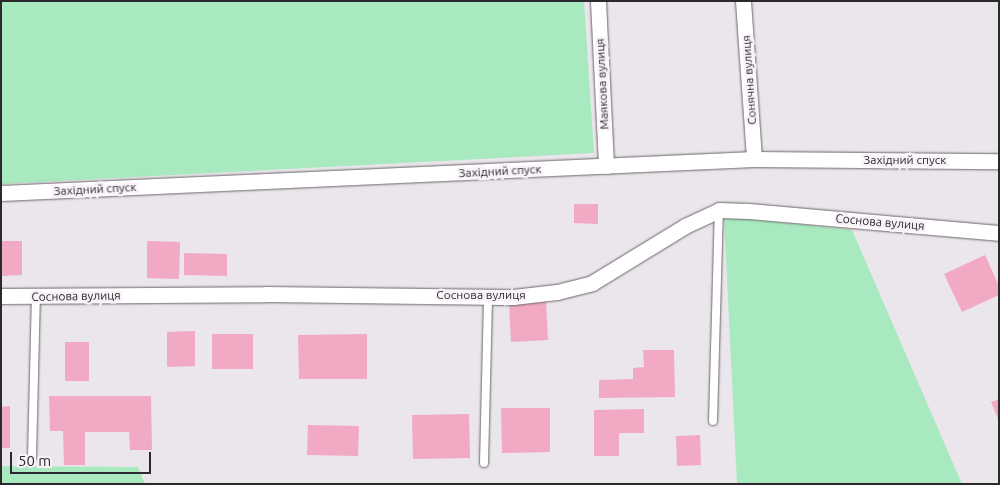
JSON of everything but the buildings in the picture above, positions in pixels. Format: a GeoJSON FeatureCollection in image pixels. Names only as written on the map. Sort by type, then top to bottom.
{"type":"FeatureCollection","features":[{"type":"Feature","properties":{"kind":"street","name":"Маякова вулиця"},"geometry":{"type":"LineString","coordinates":[[598,1],[606,166]]}},
{"type":"Feature","properties":{"kind":"street","name":"Сонячна вулиця"},"geometry":{"type":"LineString","coordinates":[[744,1],[754,159]]}},
{"type":"Feature","properties":{"kind":"street","name":"Західний спуск"},"geometry":{"type":"LineString","coordinates":[[1,193],[754,159],[999,161]]}},
{"type":"Feature","properties":{"kind":"street","name":"Соснова вулиця"},"geometry":{"type":"LineString","coordinates":[[1,296],[266,294],[513,297],[557,292],[592,283],[685,226],[719,210],[999,233]]}},
{"type":"Feature","properties":{"kind":"lane"},"geometry":{"type":"LineString","coordinates":[[713,421],[719,210]]}},
{"type":"Feature","properties":{"kind":"lane"},"geometry":{"type":"LineString","coordinates":[[32,457],[36,296]]}},
{"type":"Feature","properties":{"kind":"lane"},"geometry":{"type":"LineString","coordinates":[[484,463],[488,296]]}},
{"type":"Feature","properties":{"kind":"green space"},"geometry":{"type":"Polygon","coordinates":[[[1,1],[584,1],[594,153],[1,184],[1,1]]]}},
{"type":"Feature","properties":{"kind":"green space"},"geometry":{"type":"Polygon","coordinates":[[[724,216],[852,230],[962,484],[737,484],[724,216]]]}},
{"type":"Feature","properties":{"kind":"green space"},"geometry":{"type":"Polygon","coordinates":[[[1,466],[138,467],[145,484],[1,484],[1,466]]]}}]}
